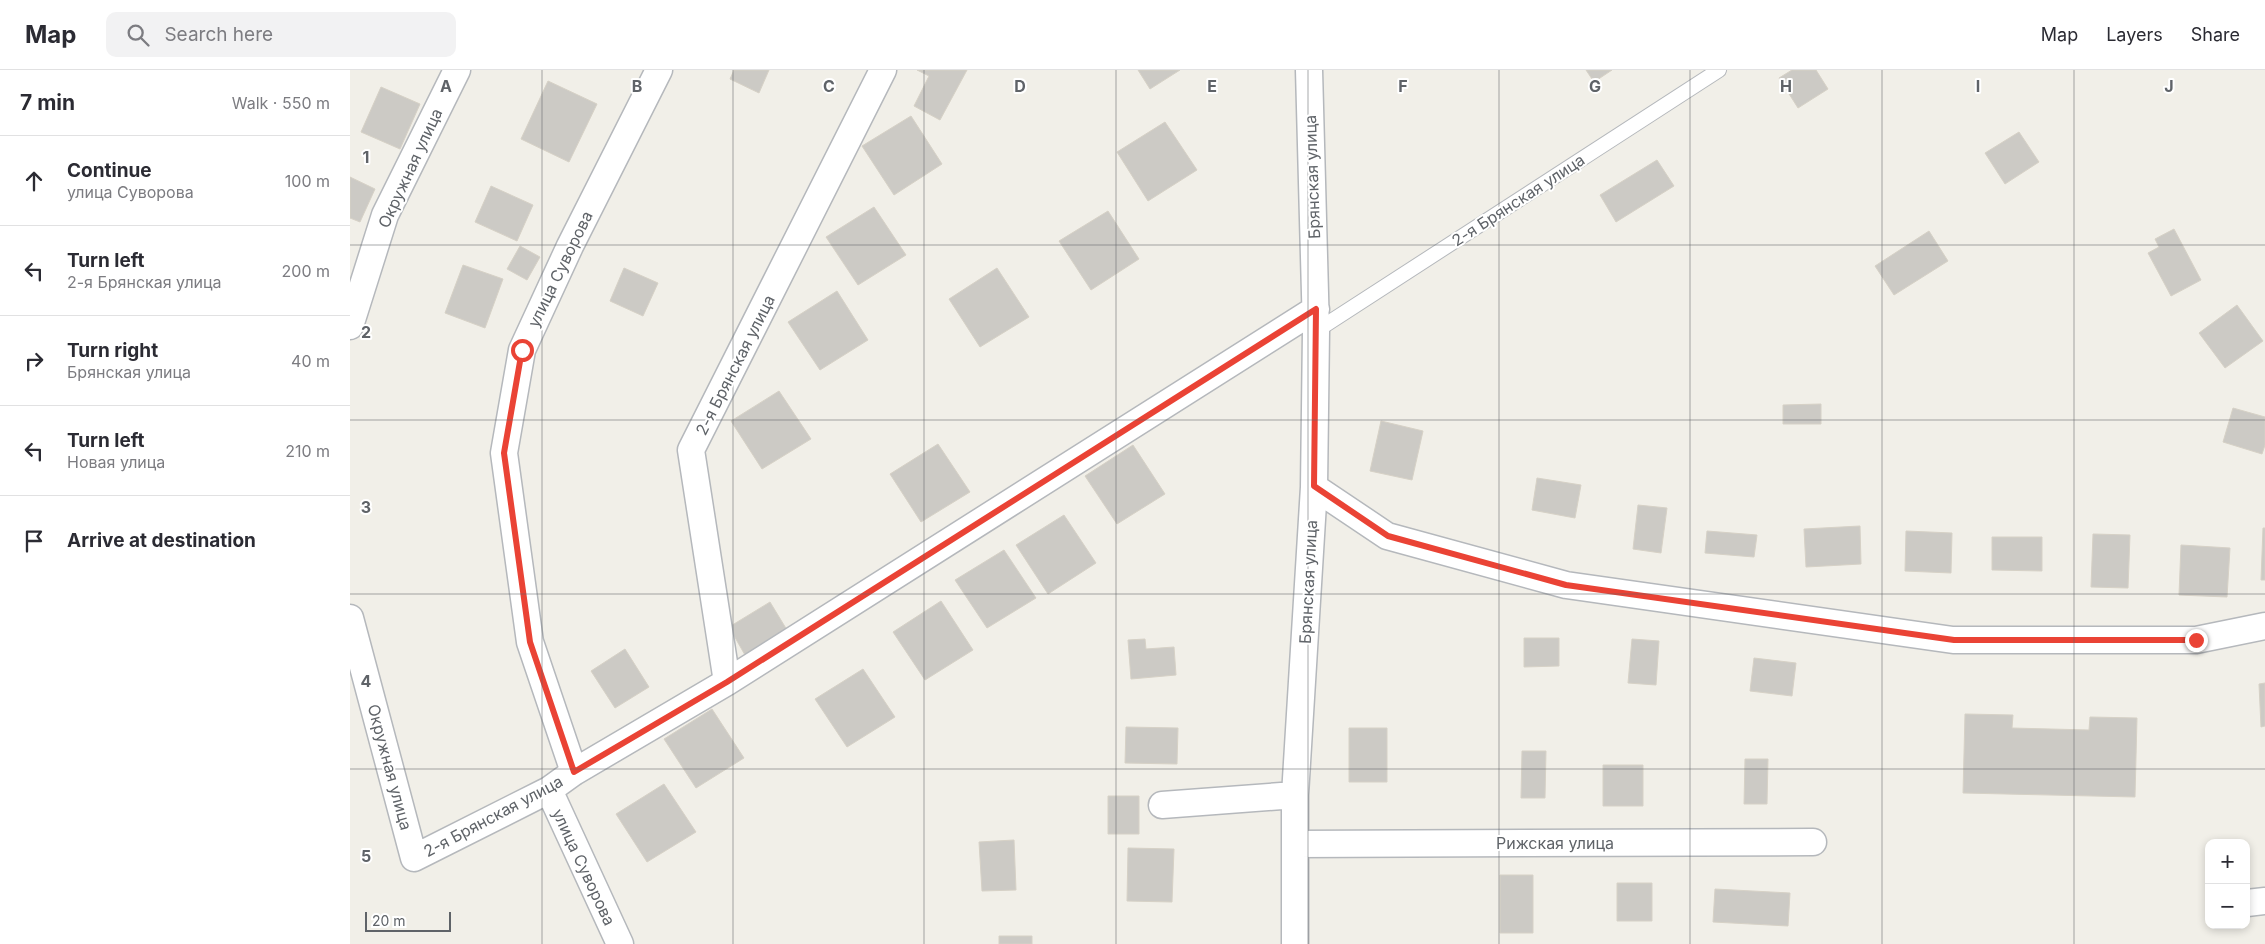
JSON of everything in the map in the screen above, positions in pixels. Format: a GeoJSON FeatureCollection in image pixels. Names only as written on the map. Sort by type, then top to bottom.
{"type":"FeatureCollection","features":[{"type":"Feature","properties":{"kind":"street","name":"Окружная улица"},"geometry":{"type":"LineString","coordinates":[[350,326],[385,215],[457,70]]}},
{"type":"Feature","properties":{"kind":"street","name":"улица Суворова"},"geometry":{"type":"LineString","coordinates":[[574,772],[530,642],[504,453],[522,350],[570,246],[659,70]]}},
{"type":"Feature","properties":{"kind":"street","name":"2-я Брянская улица"},"geometry":{"type":"LineString","coordinates":[[727,682],[691,450],[883,70]]}},
{"type":"Feature","properties":{"kind":"street","name":"Брянская улица"},"geometry":{"type":"LineString","coordinates":[[1295,944],[1296,795],[1314,486],[1316,320],[1309,70]]}},
{"type":"Feature","properties":{"kind":"street","name":"2-я Брянская улица"},"geometry":{"type":"LineString","coordinates":[[414,858],[549,790],[574,772],[727,682],[1316,320]]}},
{"type":"Feature","properties":{"kind":"street"},"geometry":{"type":"LineString","coordinates":[[1314,486],[1388,536],[1566,585],[1954,640],[2196,640],[2265,626]]}},
{"type":"Feature","properties":{"kind":"street","name":"Окружная улица"},"geometry":{"type":"LineString","coordinates":[[350,618],[414,858]]}},
{"type":"Feature","properties":{"kind":"street","name":"улица Суворова"},"geometry":{"type":"LineString","coordinates":[[549,790],[620,944]]}},
{"type":"Feature","properties":{"kind":"street"},"geometry":{"type":"LineString","coordinates":[[1162,806],[1296,795]]}},
{"type":"Feature","properties":{"kind":"street","name":"Рижская улица"},"geometry":{"type":"LineString","coordinates":[[1296,844],[1813,842]]}},
{"type":"Feature","properties":{"kind":"street"},"geometry":{"type":"LineString","coordinates":[[2250,903],[2265,901]]}},
{"type":"Feature","properties":{"kind":"lane","name":"2-я Брянская улица"},"geometry":{"type":"LineString","coordinates":[[1316,320],[1719,70]]}},
{"type":"Feature","properties":{"kind":"building"},"geometry":{"type":"Polygon","coordinates":[[[734,70],[769,70],[759,93],[730,79],[734,70]]]}},
{"type":"Feature","properties":{"kind":"building"},"geometry":{"type":"Polygon","coordinates":[[[917,70],[967,70],[940,120],[914,106],[929,76],[917,70]]]}},
{"type":"Feature","properties":{"kind":"building"},"geometry":{"type":"Polygon","coordinates":[[[1138,70],[1180,70],[1150,89],[1138,70]]]}},
{"type":"Feature","properties":{"kind":"building"},"geometry":{"type":"Polygon","coordinates":[[[1586,70],[1612,70],[1594,82],[1586,70]]]}},
{"type":"Feature","properties":{"kind":"building"},"geometry":{"type":"Polygon","coordinates":[[[1792,70],[1816,70],[1828,89],[1798,108],[1779,78],[1792,70]]]}},
{"type":"Feature","properties":{"kind":"building"},"geometry":{"type":"Polygon","coordinates":[[[548,81],[597,104],[569,162],[521,139],[548,81]]]}},
{"type":"Feature","properties":{"kind":"building"},"geometry":{"type":"Polygon","coordinates":[[[381,87],[420,104],[400,149],[361,132],[381,87]]]}},
{"type":"Feature","properties":{"kind":"building"},"geometry":{"type":"Polygon","coordinates":[[[911,116],[942,164],[894,195],[862,146],[911,116]]]}},
{"type":"Feature","properties":{"kind":"building"},"geometry":{"type":"Polygon","coordinates":[[[1165,122],[1197,170],[1148,201],[1117,152],[1165,122]]]}},
{"type":"Feature","properties":{"kind":"building"},"geometry":{"type":"Polygon","coordinates":[[[2019,132],[2039,162],[2005,184],[1985,153],[2019,132]]]}},
{"type":"Feature","properties":{"kind":"building"},"geometry":{"type":"Polygon","coordinates":[[[1657,160],[1674,186],[1616,222],[1600,195],[1657,160]]]}},
{"type":"Feature","properties":{"kind":"building"},"geometry":{"type":"Polygon","coordinates":[[[350,177],[375,189],[360,222],[350,218],[350,177]]]}},
{"type":"Feature","properties":{"kind":"building"},"geometry":{"type":"Polygon","coordinates":[[[491,186],[533,205],[517,241],[475,222],[491,186]]]}},
{"type":"Feature","properties":{"kind":"building"},"geometry":{"type":"Polygon","coordinates":[[[874,207],[906,255],[858,285],[826,237],[874,207]]]}},
{"type":"Feature","properties":{"kind":"building"},"geometry":{"type":"Polygon","coordinates":[[[1108,211],[1139,259],[1091,290],[1059,241],[1108,211]]]}},
{"type":"Feature","properties":{"kind":"building"},"geometry":{"type":"Polygon","coordinates":[[[2174,229],[2201,280],[2171,296],[2148,253],[2159,247],[2155,239],[2174,229]]]}},
{"type":"Feature","properties":{"kind":"building"},"geometry":{"type":"Polygon","coordinates":[[[1929,231],[1948,261],[1894,295],[1875,266],[1929,231]]]}},
{"type":"Feature","properties":{"kind":"building"},"geometry":{"type":"Polygon","coordinates":[[[520,246],[540,257],[527,280],[507,269],[520,246]]]}},
{"type":"Feature","properties":{"kind":"building"},"geometry":{"type":"Polygon","coordinates":[[[463,265],[503,279],[485,328],[445,313],[463,265]]]}},
{"type":"Feature","properties":{"kind":"building"},"geometry":{"type":"Polygon","coordinates":[[[624,268],[658,283],[643,316],[610,301],[624,268]]]}},
{"type":"Feature","properties":{"kind":"building"},"geometry":{"type":"Polygon","coordinates":[[[997,268],[1029,317],[980,347],[949,299],[997,268]]]}},
{"type":"Feature","properties":{"kind":"building"},"geometry":{"type":"Polygon","coordinates":[[[837,291],[868,340],[820,370],[788,322],[837,291]]]}},
{"type":"Feature","properties":{"kind":"building"},"geometry":{"type":"Polygon","coordinates":[[[2237,305],[2263,341],[2225,368],[2199,333],[2237,305]]]}},
{"type":"Feature","properties":{"kind":"building"},"geometry":{"type":"Polygon","coordinates":[[[779,391],[811,439],[762,469],[731,421],[779,391]]]}},
{"type":"Feature","properties":{"kind":"building"},"geometry":{"type":"Polygon","coordinates":[[[1821,404],[1821,424],[1783,424],[1783,405],[1821,404]]]}},
{"type":"Feature","properties":{"kind":"building"},"geometry":{"type":"Polygon","coordinates":[[[2233,408],[2265,417],[2265,445],[2262,454],[2223,442],[2233,408]]]}},
{"type":"Feature","properties":{"kind":"building"},"geometry":{"type":"Polygon","coordinates":[[[1381,421],[1423,431],[1412,480],[1370,471],[1381,421]]]}},
{"type":"Feature","properties":{"kind":"building"},"geometry":{"type":"Polygon","coordinates":[[[938,444],[970,492],[921,522],[890,474],[938,444]]]}},
{"type":"Feature","properties":{"kind":"building"},"geometry":{"type":"Polygon","coordinates":[[[1133,445],[1165,494],[1117,524],[1085,476],[1133,445]]]}},
{"type":"Feature","properties":{"kind":"building"},"geometry":{"type":"Polygon","coordinates":[[[1537,478],[1581,485],[1575,518],[1532,510],[1537,478]]]}},
{"type":"Feature","properties":{"kind":"building"},"geometry":{"type":"Polygon","coordinates":[[[1638,505],[1667,508],[1661,553],[1633,549],[1638,505]]]}},
{"type":"Feature","properties":{"kind":"building"},"geometry":{"type":"Polygon","coordinates":[[[1064,515],[1096,563],[1048,594],[1016,545],[1064,515]]]}},
{"type":"Feature","properties":{"kind":"building"},"geometry":{"type":"Polygon","coordinates":[[[1860,526],[1861,564],[1806,567],[1804,529],[1860,526]]]}},
{"type":"Feature","properties":{"kind":"building"},"geometry":{"type":"Polygon","coordinates":[[[2263,528],[2265,528],[2265,580],[2261,580],[2263,528]]]}},
{"type":"Feature","properties":{"kind":"building"},"geometry":{"type":"Polygon","coordinates":[[[1707,531],[1757,535],[1754,557],[1705,553],[1707,531]]]}},
{"type":"Feature","properties":{"kind":"building"},"geometry":{"type":"Polygon","coordinates":[[[1906,531],[1952,533],[1951,573],[1905,571],[1906,531]]]}},
{"type":"Feature","properties":{"kind":"building"},"geometry":{"type":"Polygon","coordinates":[[[2093,534],[2130,535],[2128,588],[2091,587],[2093,534]]]}},
{"type":"Feature","properties":{"kind":"building"},"geometry":{"type":"Polygon","coordinates":[[[1992,537],[2042,537],[2042,571],[1992,570],[1992,537]]]}},
{"type":"Feature","properties":{"kind":"building"},"geometry":{"type":"Polygon","coordinates":[[[2181,545],[2230,548],[2227,597],[2179,595],[2181,545]]]}},
{"type":"Feature","properties":{"kind":"building"},"geometry":{"type":"Polygon","coordinates":[[[1004,550],[1036,598],[987,628],[955,580],[1004,550]]]}},
{"type":"Feature","properties":{"kind":"building"},"geometry":{"type":"Polygon","coordinates":[[[941,601],[973,650],[925,680],[893,632],[941,601]]]}},
{"type":"Feature","properties":{"kind":"building"},"geometry":{"type":"Polygon","coordinates":[[[770,602],[787,630],[745,655],[729,627],[770,602]]]}},
{"type":"Feature","properties":{"kind":"building"},"geometry":{"type":"Polygon","coordinates":[[[1524,638],[1559,638],[1559,666],[1524,667],[1524,638]]]}},
{"type":"Feature","properties":{"kind":"building"},"geometry":{"type":"Polygon","coordinates":[[[1145,639],[1146,649],[1174,647],[1176,675],[1131,679],[1128,640],[1145,639]]]}},
{"type":"Feature","properties":{"kind":"building"},"geometry":{"type":"Polygon","coordinates":[[[1632,639],[1659,641],[1656,685],[1628,683],[1632,639]]]}},
{"type":"Feature","properties":{"kind":"building"},"geometry":{"type":"Polygon","coordinates":[[[625,649],[649,687],[615,708],[591,671],[625,649]]]}},
{"type":"Feature","properties":{"kind":"building"},"geometry":{"type":"Polygon","coordinates":[[[1754,658],[1796,663],[1792,696],[1750,691],[1754,658]]]}},
{"type":"Feature","properties":{"kind":"building"},"geometry":{"type":"Polygon","coordinates":[[[863,669],[895,717],[847,747],[815,699],[863,669]]]}},
{"type":"Feature","properties":{"kind":"building"},"geometry":{"type":"Polygon","coordinates":[[[2265,683],[2265,726],[2261,727],[2259,684],[2265,683]]]}},
{"type":"Feature","properties":{"kind":"building"},"geometry":{"type":"Polygon","coordinates":[[[712,709],[744,758],[696,788],[664,739],[712,709]]]}},
{"type":"Feature","properties":{"kind":"building"},"geometry":{"type":"Polygon","coordinates":[[[1965,714],[2013,715],[2012,728],[2089,730],[2090,717],[2137,718],[2135,797],[1963,793],[1965,714]]]}},
{"type":"Feature","properties":{"kind":"building"},"geometry":{"type":"Polygon","coordinates":[[[1126,727],[1178,728],[1177,764],[1125,763],[1126,727]]]}},
{"type":"Feature","properties":{"kind":"building"},"geometry":{"type":"Polygon","coordinates":[[[1349,728],[1387,728],[1387,782],[1349,782],[1349,728]]]}},
{"type":"Feature","properties":{"kind":"building"},"geometry":{"type":"Polygon","coordinates":[[[1522,751],[1546,751],[1545,798],[1521,798],[1522,751]]]}},
{"type":"Feature","properties":{"kind":"building"},"geometry":{"type":"Polygon","coordinates":[[[1745,759],[1768,759],[1767,804],[1744,804],[1745,759]]]}},
{"type":"Feature","properties":{"kind":"building"},"geometry":{"type":"Polygon","coordinates":[[[1603,765],[1643,765],[1643,806],[1603,806],[1603,765]]]}},
{"type":"Feature","properties":{"kind":"building"},"geometry":{"type":"Polygon","coordinates":[[[664,784],[696,832],[647,862],[616,814],[664,784]]]}},
{"type":"Feature","properties":{"kind":"building"},"geometry":{"type":"Polygon","coordinates":[[[1108,796],[1139,796],[1139,834],[1108,834],[1108,796]]]}},
{"type":"Feature","properties":{"kind":"building"},"geometry":{"type":"Polygon","coordinates":[[[1014,840],[1016,890],[982,891],[979,842],[1014,840]]]}},
{"type":"Feature","properties":{"kind":"building"},"geometry":{"type":"Polygon","coordinates":[[[1128,848],[1174,849],[1172,902],[1127,901],[1128,848]]]}},
{"type":"Feature","properties":{"kind":"building"},"geometry":{"type":"Polygon","coordinates":[[[1500,875],[1533,875],[1533,933],[1500,933],[1500,875]]]}},
{"type":"Feature","properties":{"kind":"building"},"geometry":{"type":"Polygon","coordinates":[[[1617,883],[1652,883],[1652,921],[1617,921],[1617,883]]]}},
{"type":"Feature","properties":{"kind":"building"},"geometry":{"type":"Polygon","coordinates":[[[1715,889],[1790,893],[1788,926],[1713,922],[1715,889]]]}},
{"type":"Feature","properties":{"kind":"building"},"geometry":{"type":"Polygon","coordinates":[[[999,936],[1032,936],[1032,944],[999,944],[999,936]]]}},
{"type":"Feature","properties":{"kind":"route"},"geometry":{"type":"LineString","coordinates":[[522,350],[504,453],[530,642],[574,772],[727,682],[1316,309],[1314,486],[1388,536],[1566,585],[1954,640],[2196,640]]}}]}
